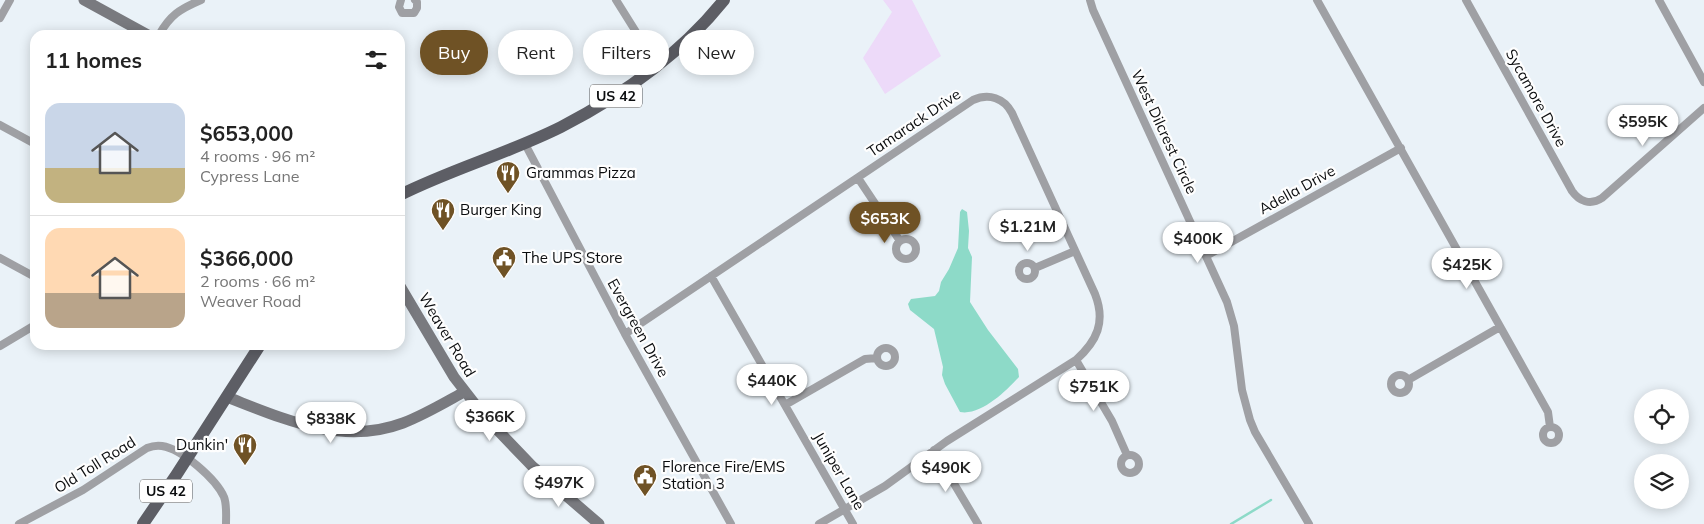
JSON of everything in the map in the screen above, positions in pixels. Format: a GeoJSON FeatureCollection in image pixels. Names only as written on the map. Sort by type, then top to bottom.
{"type":"FeatureCollection","features":[{"type":"Feature","properties":{"kind":"main road"},"geometry":{"type":"LineString","coordinates":[[84,0],[139,30]]}},
{"type":"Feature","properties":{"kind":"main road","name":"US 42"},"geometry":{"type":"LineString","coordinates":[[669,57],[699,29],[724,0]]}},
{"type":"Feature","properties":{"kind":"main road","name":"US 42"},"geometry":{"type":"LineString","coordinates":[[405,193],[559,128],[607,102],[646,75]]}},
{"type":"Feature","properties":{"kind":"main road","name":"Weaver Road"},"geometry":{"type":"LineString","coordinates":[[405,295],[454,378],[489,422],[532,467],[599,524]]}},
{"type":"Feature","properties":{"kind":"main road","name":"US 42"},"geometry":{"type":"LineString","coordinates":[[143,524],[257,350]]}},
{"type":"Feature","properties":{"kind":"main road"},"geometry":{"type":"LineString","coordinates":[[227,397],[303,424],[326,430],[354,433],[378,430],[403,423],[464,392]]}},
{"type":"Feature","properties":{"kind":"street"},"geometry":{"type":"LineString","coordinates":[[0,18],[10,0]]}},
{"type":"Feature","properties":{"kind":"street"},"geometry":{"type":"LineString","coordinates":[[401,0],[399,7],[402,13],[409,14],[414,13],[417,8],[415,0]]}},
{"type":"Feature","properties":{"kind":"street"},"geometry":{"type":"LineString","coordinates":[[616,0],[635,30]]}},
{"type":"Feature","properties":{"kind":"street","name":"West Dilcrest Circle"},"geometry":{"type":"LineString","coordinates":[[1090,0],[1092,10],[1222,290],[1231,315],[1242,390],[1255,432],[1309,524]]}},
{"type":"Feature","properties":{"kind":"street"},"geometry":{"type":"LineString","coordinates":[[1318,0],[1548,412],[1550,427]]}},
{"type":"Feature","properties":{"kind":"street","name":"Sycamore Drive"},"geometry":{"type":"LineString","coordinates":[[1466,0],[1572,191],[1580,200],[1593,202],[1602,198],[1704,108]]}},
{"type":"Feature","properties":{"kind":"street"},"geometry":{"type":"LineString","coordinates":[[1659,0],[1704,82]]}},
{"type":"Feature","properties":{"kind":"street"},"geometry":{"type":"LineString","coordinates":[[162,30],[171,17],[179,10],[198,1]]}},
{"type":"Feature","properties":{"kind":"street","name":"Tamarack Drive"},"geometry":{"type":"LineString","coordinates":[[624,334],[974,100],[984,96],[998,99],[1005,103],[1012,113],[1096,294],[1100,324],[1092,343],[1076,360],[946,441],[899,477],[819,524]]}},
{"type":"Feature","properties":{"kind":"street"},"geometry":{"type":"LineString","coordinates":[[0,125],[30,141]]}},
{"type":"Feature","properties":{"kind":"street","name":"Evergreen Drive"},"geometry":{"type":"LineString","coordinates":[[524,142],[624,334],[731,524]]}},
{"type":"Feature","properties":{"kind":"street","name":"Adella Drive"},"geometry":{"type":"LineString","coordinates":[[1206,256],[1400,148]]}},
{"type":"Feature","properties":{"kind":"street"},"geometry":{"type":"LineString","coordinates":[[858,178],[900,241]]}},
{"type":"Feature","properties":{"kind":"street"},"geometry":{"type":"LineString","coordinates":[[1035,268],[1075,251]]}},
{"type":"Feature","properties":{"kind":"street"},"geometry":{"type":"LineString","coordinates":[[0,258],[30,274]]}},
{"type":"Feature","properties":{"kind":"street","name":"Juniper Lane"},"geometry":{"type":"LineString","coordinates":[[711,276],[853,524]]}},
{"type":"Feature","properties":{"kind":"street"},"geometry":{"type":"LineString","coordinates":[[1408,380],[1500,327]]}},
{"type":"Feature","properties":{"kind":"street"},"geometry":{"type":"LineString","coordinates":[[0,346],[30,328]]}},
{"type":"Feature","properties":{"kind":"street"},"geometry":{"type":"LineString","coordinates":[[785,405],[865,359],[877,358]]}},
{"type":"Feature","properties":{"kind":"street"},"geometry":{"type":"LineString","coordinates":[[1076,360],[1112,422],[1127,456]]}},
{"type":"Feature","properties":{"kind":"street","name":"Old Toll Road"},"geometry":{"type":"LineString","coordinates":[[19,524],[83,490],[151,447],[165,446],[187,458],[219,488],[224,498],[226,524]]}},
{"type":"Feature","properties":{"kind":"street"},"geometry":{"type":"LineString","coordinates":[[934,450],[978,524]]}},
{"type":"Feature","properties":{"kind":"shaded area"},"geometry":{"type":"Polygon","coordinates":[[[883,0],[912,0],[941,56],[885,94],[863,58],[892,12],[883,0]]]}},
{"type":"Feature","properties":{"kind":"shaded area"},"geometry":{"type":"Polygon","coordinates":[[[962,209],[967,212],[968,248],[972,257],[970,302],[988,330],[1018,369],[1019,377],[992,401],[976,410],[968,412],[960,412],[945,384],[934,329],[910,310],[908,304],[911,299],[935,296],[939,291],[941,282],[958,248],[960,212],[962,209]]]}},
{"type":"Feature","properties":{"kind":"waterway"},"geometry":{"type":"LineString","coordinates":[[1231,524],[1271,500]]}},
{"type":"Feature","properties":{"kind":"place","name":"Grammas Pizza"},"geometry":{"type":"Point","coordinates":[508,194]}},
{"type":"Feature","properties":{"kind":"place","name":"Burger King"},"geometry":{"type":"Point","coordinates":[443,231]}},
{"type":"Feature","properties":{"kind":"place","name":"The UPS Store"},"geometry":{"type":"Point","coordinates":[504,279]}},
{"type":"Feature","properties":{"kind":"place","name":"Dunkin'"},"geometry":{"type":"Point","coordinates":[245,466]}},
{"type":"Feature","properties":{"kind":"place","name":"Florence Fire/EMS Station 3"},"geometry":{"type":"Point","coordinates":[645,497]}}]}
